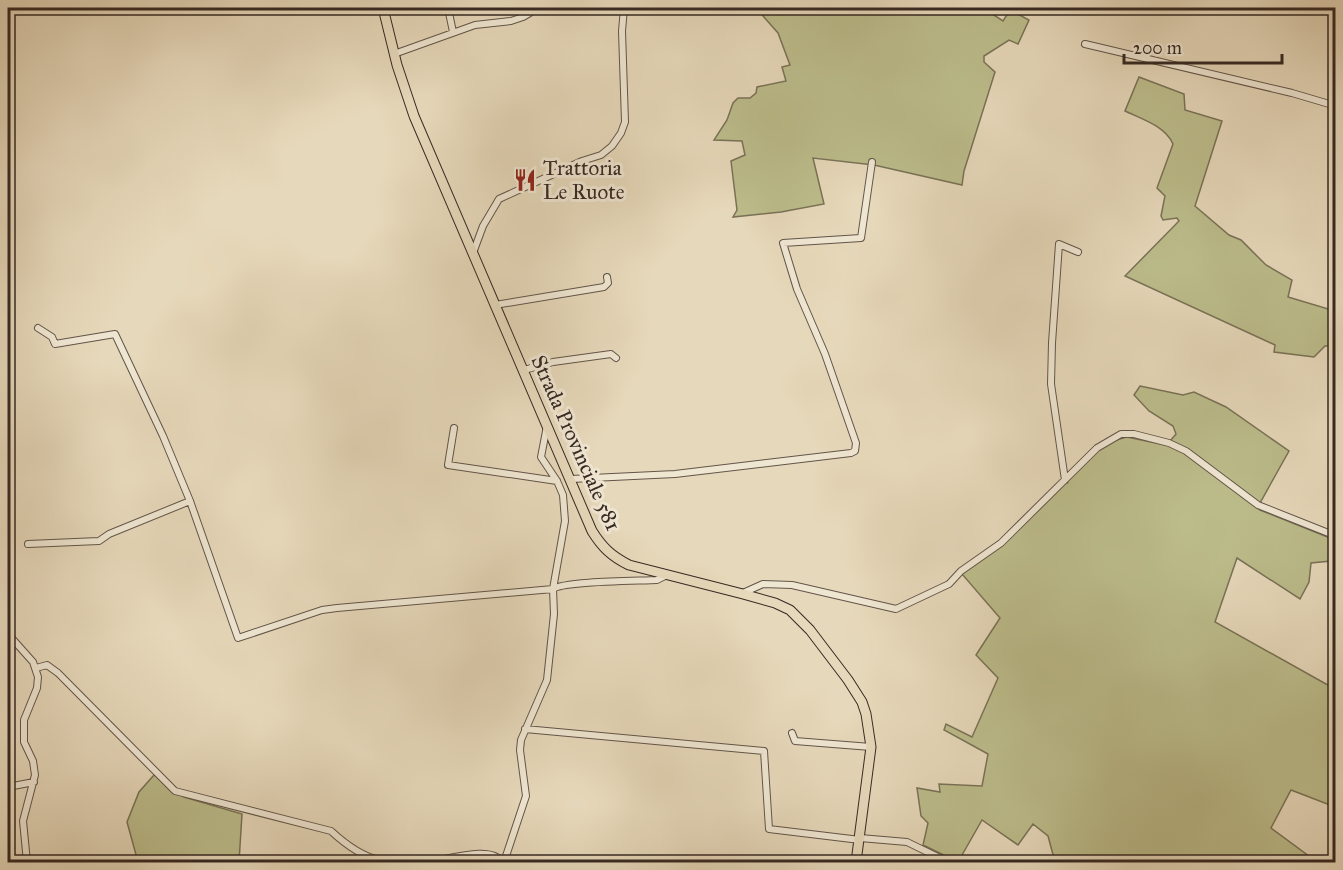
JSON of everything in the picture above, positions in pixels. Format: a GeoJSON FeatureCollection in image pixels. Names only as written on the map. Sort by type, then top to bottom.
{"type":"FeatureCollection","features":[{"type":"Feature","properties":{"kind":"main road","name":"Strada Provinciale 581"},"geometry":{"type":"LineString","coordinates":[[383,8],[394,54],[414,116],[592,531],[603,547],[613,557],[629,565],[743,594],[790,610],[810,630],[849,680],[862,702],[869,727],[871,747],[856,862]]}},
{"type":"Feature","properties":{"kind":"street"},"geometry":{"type":"LineString","coordinates":[[447,8],[453,32]]}},
{"type":"Feature","properties":{"kind":"street"},"geometry":{"type":"LineString","coordinates":[[394,54],[475,25],[523,17],[530,13],[530,8]]}},
{"type":"Feature","properties":{"kind":"street"},"geometry":{"type":"LineString","coordinates":[[474,254],[483,226],[499,199],[582,161],[601,155],[612,146],[621,133],[625,122],[622,31],[624,8]]}},
{"type":"Feature","properties":{"kind":"street"},"geometry":{"type":"LineString","coordinates":[[1329,8],[1335,27]]}},
{"type":"Feature","properties":{"kind":"street"},"geometry":{"type":"LineString","coordinates":[[1085,44],[1292,93],[1335,106]]}},
{"type":"Feature","properties":{"kind":"street"},"geometry":{"type":"LineString","coordinates":[[571,480],[675,474],[855,451],[856,442],[825,354],[797,289],[783,243],[861,238],[872,162]]}},
{"type":"Feature","properties":{"kind":"street"},"geometry":{"type":"LineString","coordinates":[[1065,480],[1052,393],[1052,343],[1059,244],[1078,252]]}},
{"type":"Feature","properties":{"kind":"street"},"geometry":{"type":"LineString","coordinates":[[495,305],[604,287],[608,283],[607,277]]}},
{"type":"Feature","properties":{"kind":"street"},"geometry":{"type":"LineString","coordinates":[[38,328],[52,337],[55,344],[115,334],[164,436],[190,501],[238,638],[322,610],[554,589],[566,585],[657,580],[665,576]]}},
{"type":"Feature","properties":{"kind":"street"},"geometry":{"type":"LineString","coordinates":[[524,370],[553,362],[611,354],[616,358]]}},
{"type":"Feature","properties":{"kind":"street"},"geometry":{"type":"LineString","coordinates":[[36,668],[47,665],[58,673],[175,791],[331,831],[347,846],[378,860],[425,862],[478,854],[494,855],[503,862],[526,796],[520,750],[525,729],[547,680],[554,614],[554,589],[565,511],[563,495],[542,457],[547,426]]}},
{"type":"Feature","properties":{"kind":"street"},"geometry":{"type":"LineString","coordinates":[[454,429],[448,465],[557,481]]}},
{"type":"Feature","properties":{"kind":"street"},"geometry":{"type":"LineString","coordinates":[[743,594],[763,584],[792,585],[896,609],[949,584],[961,571],[1001,543],[1096,448],[1121,434],[1156,438],[1186,451],[1258,506],[1335,536]]}},
{"type":"Feature","properties":{"kind":"street"},"geometry":{"type":"LineString","coordinates":[[28,544],[99,541],[109,534],[190,501]]}},
{"type":"Feature","properties":{"kind":"street"},"geometry":{"type":"LineString","coordinates":[[8,634],[36,668],[38,677],[37,688],[24,720],[24,742],[33,761],[34,782],[23,821],[27,862]]}},
{"type":"Feature","properties":{"kind":"street"},"geometry":{"type":"LineString","coordinates":[[525,729],[764,751],[769,829],[907,842],[948,862]]}},
{"type":"Feature","properties":{"kind":"street"},"geometry":{"type":"LineString","coordinates":[[792,734],[795,741],[871,747]]}},
{"type":"Feature","properties":{"kind":"street"},"geometry":{"type":"LineString","coordinates":[[8,787],[34,782]]}},
{"type":"Feature","properties":{"kind":"green space"},"geometry":{"type":"Polygon","coordinates":[[[756,8],[990,8],[989,12],[1003,21],[1010,10],[1029,20],[1018,44],[1009,40],[984,56],[984,62],[995,72],[964,171],[962,185],[874,165],[813,158],[824,204],[781,212],[733,217],[737,210],[731,161],[745,155],[742,141],[714,140],[727,120],[733,103],[738,98],[750,98],[756,93],[757,87],[786,81],[782,67],[790,65],[778,33],[756,8]]]}},
{"type":"Feature","properties":{"kind":"green space"},"geometry":{"type":"Polygon","coordinates":[[[1139,77],[1184,94],[1185,110],[1222,121],[1195,206],[1229,235],[1241,240],[1266,265],[1292,280],[1288,297],[1335,311],[1335,346],[1325,346],[1314,357],[1274,352],[1275,345],[1125,276],[1179,221],[1177,218],[1163,220],[1161,216],[1165,196],[1157,188],[1173,144],[1165,132],[1125,111],[1139,77]]]}},
{"type":"Feature","properties":{"kind":"green space"},"geometry":{"type":"Polygon","coordinates":[[[1140,386],[1183,395],[1194,392],[1226,407],[1289,451],[1260,503],[1254,501],[1193,453],[1170,441],[1176,434],[1173,426],[1149,411],[1134,395],[1140,386]]]}},
{"type":"Feature","properties":{"kind":"green space"},"geometry":{"type":"Polygon","coordinates":[[[1127,437],[1175,447],[1191,456],[1260,510],[1335,540],[1335,550],[1331,561],[1311,563],[1309,582],[1300,599],[1237,558],[1215,622],[1335,689],[1335,807],[1291,790],[1271,828],[1317,862],[1055,862],[1048,836],[1033,824],[1018,845],[982,820],[958,862],[923,845],[928,823],[921,816],[917,788],[940,792],[939,784],[982,786],[988,754],[944,730],[946,724],[972,737],[998,678],[976,655],[1000,618],[962,574],[1000,547],[1096,452],[1112,441],[1127,437]]]}},
{"type":"Feature","properties":{"kind":"green space"},"geometry":{"type":"Polygon","coordinates":[[[154,775],[184,797],[242,814],[239,862],[138,862],[127,822],[139,792],[154,775]]]}},
{"type":"Feature","properties":{"kind":"place","name":"Trattoria Le Ruote"},"geometry":{"type":"Point","coordinates":[525,180]}}]}
